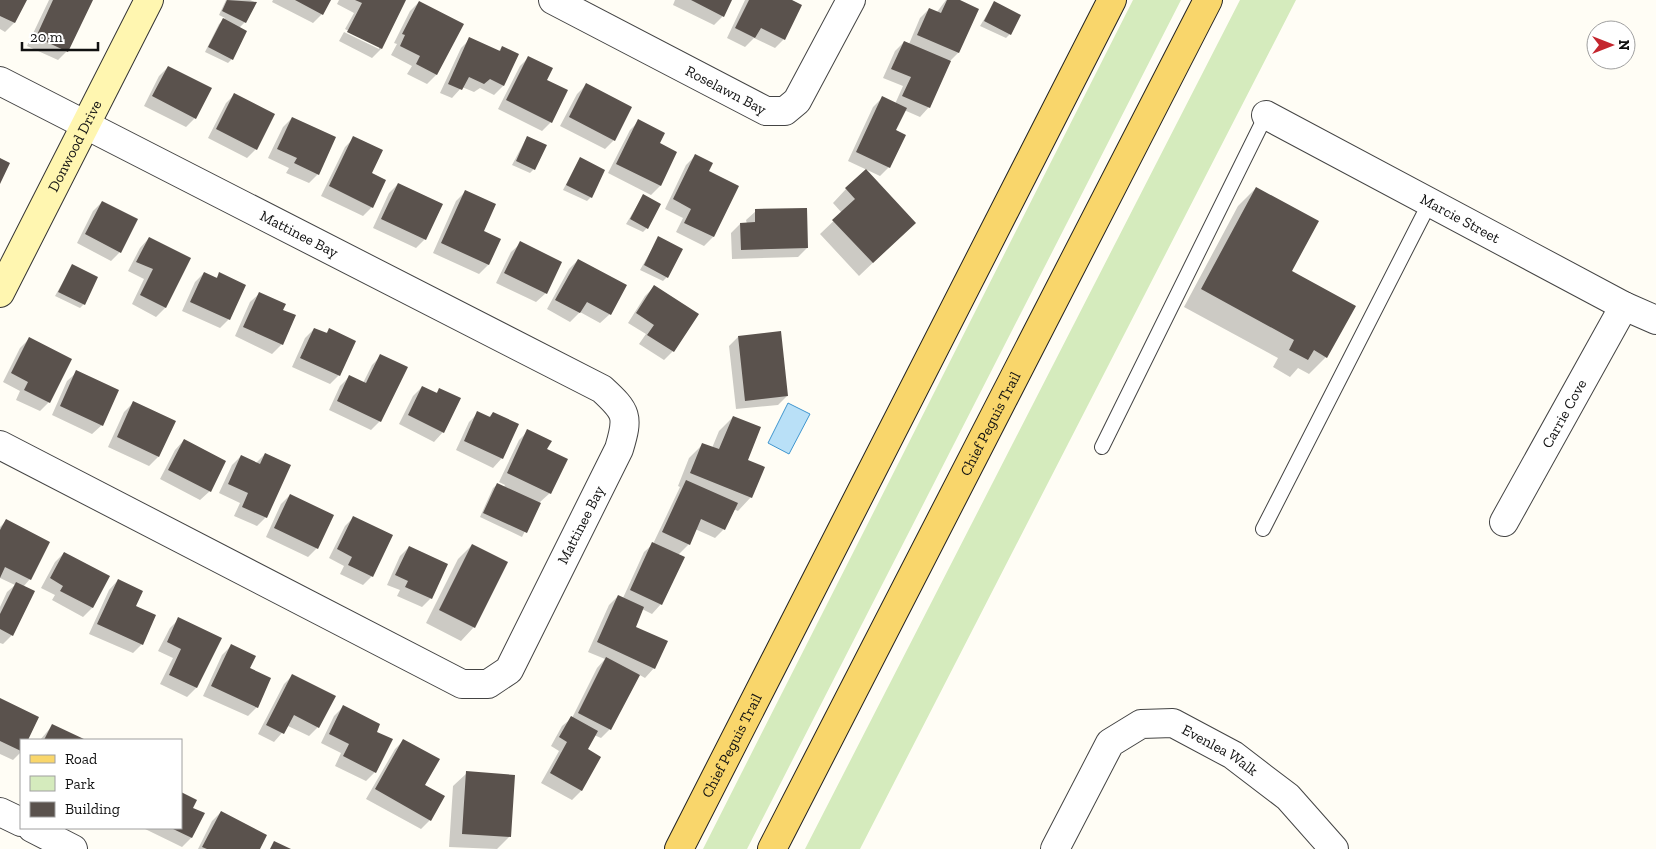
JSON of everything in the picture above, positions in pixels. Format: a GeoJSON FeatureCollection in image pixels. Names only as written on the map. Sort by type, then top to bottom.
{"type":"FeatureCollection","features":[{"type":"Feature","properties":{"kind":"main road","name":"Chief Peguis Trail"},"geometry":{"type":"LineString","coordinates":[[679,849],[1112,0]]}},
{"type":"Feature","properties":{"kind":"main road","name":"Chief Peguis Trail"},"geometry":{"type":"LineString","coordinates":[[772,849],[1208,0]]}},
{"type":"Feature","properties":{"kind":"street","name":"Donwood Drive"},"geometry":{"type":"LineString","coordinates":[[0,292],[149,0]]}},
{"type":"Feature","properties":{"kind":"street","name":"Roselawn Bay"},"geometry":{"type":"LineString","coordinates":[[553,0],[766,111],[785,112],[797,101],[851,0]]}},
{"type":"Feature","properties":{"kind":"street","name":"Mattinee Bay"},"geometry":{"type":"LineString","coordinates":[[0,81],[602,389],[620,406],[627,424],[619,449],[509,670],[488,684],[462,684],[0,445]]}},
{"type":"Feature","properties":{"kind":"street","name":"Marcie Street"},"geometry":{"type":"LineString","coordinates":[[1266,115],[1624,306],[1656,320]]}},
{"type":"Feature","properties":{"kind":"street","name":"Carrie Cove"},"geometry":{"type":"LineString","coordinates":[[1504,522],[1624,306]]}},
{"type":"Feature","properties":{"kind":"street","name":"Evenlea Walk"},"geometry":{"type":"LineString","coordinates":[[1055,849],[1110,743],[1141,724],[1173,723],[1233,755],[1288,797],[1334,849]]}},
{"type":"Feature","properties":{"kind":"street"},"geometry":{"type":"LineString","coordinates":[[0,812],[20,822]]}},
{"type":"Feature","properties":{"kind":"street"},"geometry":{"type":"LineString","coordinates":[[34,829],[73,849]]}},
{"type":"Feature","properties":{"kind":"lane"},"geometry":{"type":"LineString","coordinates":[[1102,447],[1266,115]]}},
{"type":"Feature","properties":{"kind":"lane"},"geometry":{"type":"LineString","coordinates":[[1263,529],[1430,202]]}},
{"type":"Feature","properties":{"kind":"green space"},"geometry":{"type":"Polygon","coordinates":[[[1133,0],[1181,0],[747,849],[703,849],[1133,0]]]}},
{"type":"Feature","properties":{"kind":"green space"},"geometry":{"type":"Polygon","coordinates":[[[1240,0],[1296,0],[860,849],[805,849],[1240,0]]]}},
{"type":"Feature","properties":{"kind":"water"},"geometry":{"type":"Polygon","coordinates":[[[788,403],[810,414],[789,454],[768,443],[788,403]]]}},
{"type":"Feature","properties":{"kind":"building"},"geometry":{"type":"Polygon","coordinates":[[[0,0],[27,0],[15,23],[0,16],[0,0]]]}},
{"type":"Feature","properties":{"kind":"building"},"geometry":{"type":"Polygon","coordinates":[[[53,0],[93,0],[68,52],[36,37],[53,0]]]}},
{"type":"Feature","properties":{"kind":"building"},"geometry":{"type":"Polygon","coordinates":[[[227,0],[257,2],[246,23],[222,11],[227,0]]]}},
{"type":"Feature","properties":{"kind":"building"},"geometry":{"type":"Polygon","coordinates":[[[295,0],[331,0],[323,15],[295,0]]]}},
{"type":"Feature","properties":{"kind":"building"},"geometry":{"type":"Polygon","coordinates":[[[355,0],[406,0],[382,49],[347,32],[362,3],[355,0]]]}},
{"type":"Feature","properties":{"kind":"building"},"geometry":{"type":"Polygon","coordinates":[[[691,0],[732,0],[724,17],[691,0]]]}},
{"type":"Feature","properties":{"kind":"building"},"geometry":{"type":"Polygon","coordinates":[[[749,0],[792,0],[802,5],[785,40],[761,28],[755,38],[735,28],[749,0]]]}},
{"type":"Feature","properties":{"kind":"building"},"geometry":{"type":"Polygon","coordinates":[[[947,0],[960,0],[979,9],[959,53],[917,35],[929,8],[941,13],[947,0]]]}},
{"type":"Feature","properties":{"kind":"building"},"geometry":{"type":"Polygon","coordinates":[[[419,1],[464,24],[437,75],[416,64],[420,56],[400,46],[405,35],[402,34],[419,1]]]}},
{"type":"Feature","properties":{"kind":"building"},"geometry":{"type":"Polygon","coordinates":[[[994,1],[1021,15],[1011,35],[984,21],[994,1]]]}},
{"type":"Feature","properties":{"kind":"building"},"geometry":{"type":"Polygon","coordinates":[[[223,18],[247,31],[233,60],[208,47],[223,18]]]}},
{"type":"Feature","properties":{"kind":"building"},"geometry":{"type":"Polygon","coordinates":[[[469,37],[500,51],[502,46],[519,54],[504,86],[490,79],[484,84],[469,77],[462,90],[448,84],[469,37]]]}},
{"type":"Feature","properties":{"kind":"building"},"geometry":{"type":"Polygon","coordinates":[[[904,41],[951,61],[930,108],[902,96],[911,77],[891,69],[904,41]]]}},
{"type":"Feature","properties":{"kind":"building"},"geometry":{"type":"Polygon","coordinates":[[[528,56],[553,68],[547,80],[568,90],[552,123],[506,100],[528,56]]]}},
{"type":"Feature","properties":{"kind":"building"},"geometry":{"type":"Polygon","coordinates":[[[168,66],[212,88],[196,119],[152,96],[168,66]]]}},
{"type":"Feature","properties":{"kind":"building"},"geometry":{"type":"Polygon","coordinates":[[[586,83],[632,107],[615,141],[569,117],[586,83]]]}},
{"type":"Feature","properties":{"kind":"building"},"geometry":{"type":"Polygon","coordinates":[[[234,93],[275,114],[257,150],[216,129],[234,93]]]}},
{"type":"Feature","properties":{"kind":"building"},"geometry":{"type":"Polygon","coordinates":[[[882,96],[907,108],[896,130],[906,135],[890,168],[856,152],[882,96]]]}},
{"type":"Feature","properties":{"kind":"building"},"geometry":{"type":"Polygon","coordinates":[[[292,117],[336,137],[319,175],[294,163],[297,158],[277,149],[292,117]]]}},
{"type":"Feature","properties":{"kind":"building"},"geometry":{"type":"Polygon","coordinates":[[[638,119],[665,133],[660,143],[677,152],[661,186],[616,164],[638,119]]]}},
{"type":"Feature","properties":{"kind":"building"},"geometry":{"type":"Polygon","coordinates":[[[353,136],[383,150],[372,173],[386,180],[373,208],[329,186],[353,136]]]}},
{"type":"Feature","properties":{"kind":"building"},"geometry":{"type":"Polygon","coordinates":[[[527,136],[547,145],[535,170],[516,161],[527,136]]]}},
{"type":"Feature","properties":{"kind":"building"},"geometry":{"type":"Polygon","coordinates":[[[695,154],[713,163],[709,171],[739,186],[714,237],[684,223],[691,209],[673,199],[695,154]]]}},
{"type":"Feature","properties":{"kind":"building"},"geometry":{"type":"Polygon","coordinates":[[[580,157],[605,170],[592,198],[566,185],[580,157]]]}},
{"type":"Feature","properties":{"kind":"building"},"geometry":{"type":"Polygon","coordinates":[[[0,158],[10,163],[0,184],[0,158]]]}},
{"type":"Feature","properties":{"kind":"building"},"geometry":{"type":"Polygon","coordinates":[[[866,169],[916,223],[873,263],[832,220],[855,199],[845,188],[866,169]]]}},
{"type":"Feature","properties":{"kind":"building"},"geometry":{"type":"Polygon","coordinates":[[[398,183],[443,204],[426,240],[381,219],[398,183]]]}},
{"type":"Feature","properties":{"kind":"building"},"geometry":{"type":"Polygon","coordinates":[[[1256,187],[1319,221],[1292,271],[1356,306],[1327,358],[1314,350],[1308,360],[1289,350],[1294,340],[1201,289],[1256,187]]]}},
{"type":"Feature","properties":{"kind":"building"},"geometry":{"type":"Polygon","coordinates":[[[465,190],[496,204],[484,231],[501,239],[489,265],[441,243],[465,190]]]}},
{"type":"Feature","properties":{"kind":"building"},"geometry":{"type":"Polygon","coordinates":[[[643,194],[661,204],[648,229],[630,219],[643,194]]]}},
{"type":"Feature","properties":{"kind":"building"},"geometry":{"type":"Polygon","coordinates":[[[102,201],[138,219],[121,253],[85,234],[102,201]]]}},
{"type":"Feature","properties":{"kind":"building"},"geometry":{"type":"Polygon","coordinates":[[[807,208],[808,248],[741,250],[740,223],[755,222],[755,209],[807,208]]]}},
{"type":"Feature","properties":{"kind":"building"},"geometry":{"type":"Polygon","coordinates":[[[658,236],[683,249],[668,278],[644,265],[658,236]]]}},
{"type":"Feature","properties":{"kind":"building"},"geometry":{"type":"Polygon","coordinates":[[[149,237],[191,258],[166,308],[140,295],[153,269],[136,262],[149,237]]]}},
{"type":"Feature","properties":{"kind":"building"},"geometry":{"type":"Polygon","coordinates":[[[520,241],[562,262],[547,294],[504,273],[520,241]]]}},
{"type":"Feature","properties":{"kind":"building"},"geometry":{"type":"Polygon","coordinates":[[[578,259],[627,285],[611,315],[587,302],[580,313],[555,300],[578,259]]]}},
{"type":"Feature","properties":{"kind":"building"},"geometry":{"type":"Polygon","coordinates":[[[72,264],[98,277],[85,305],[58,292],[72,264]]]}},
{"type":"Feature","properties":{"kind":"building"},"geometry":{"type":"Polygon","coordinates":[[[204,272],[217,278],[219,272],[246,285],[230,320],[190,302],[204,272]]]}},
{"type":"Feature","properties":{"kind":"building"},"geometry":{"type":"Polygon","coordinates":[[[654,285],[699,314],[674,352],[647,335],[654,325],[636,313],[654,285]]]}},
{"type":"Feature","properties":{"kind":"building"},"geometry":{"type":"Polygon","coordinates":[[[259,292],[286,304],[283,310],[296,315],[283,345],[243,327],[259,292]]]}},
{"type":"Feature","properties":{"kind":"building"},"geometry":{"type":"Polygon","coordinates":[[[314,328],[327,333],[329,328],[356,341],[340,376],[300,358],[314,328]]]}},
{"type":"Feature","properties":{"kind":"building"},"geometry":{"type":"Polygon","coordinates":[[[781,331],[788,396],[745,401],[738,336],[781,331]]]}},
{"type":"Feature","properties":{"kind":"building"},"geometry":{"type":"Polygon","coordinates":[[[29,337],[72,359],[50,403],[24,390],[28,382],[11,373],[29,337]]]}},
{"type":"Feature","properties":{"kind":"building"},"geometry":{"type":"Polygon","coordinates":[[[380,354],[408,367],[381,422],[337,401],[349,375],[366,383],[380,354]]]}},
{"type":"Feature","properties":{"kind":"building"},"geometry":{"type":"Polygon","coordinates":[[[76,370],[119,390],[103,426],[60,406],[76,370]]]}},
{"type":"Feature","properties":{"kind":"building"},"geometry":{"type":"Polygon","coordinates":[[[422,386],[437,393],[439,388],[461,398],[444,433],[408,415],[422,386]]]}},
{"type":"Feature","properties":{"kind":"building"},"geometry":{"type":"Polygon","coordinates":[[[133,401],[176,421],[159,457],[117,437],[133,401]]]}},
{"type":"Feature","properties":{"kind":"building"},"geometry":{"type":"Polygon","coordinates":[[[477,411],[490,417],[493,412],[519,424],[503,459],[464,441],[477,411]]]}},
{"type":"Feature","properties":{"kind":"building"},"geometry":{"type":"Polygon","coordinates":[[[733,416],[761,427],[748,460],[765,467],[752,498],[690,473],[702,443],[719,449],[733,416]]]}},
{"type":"Feature","properties":{"kind":"building"},"geometry":{"type":"Polygon","coordinates":[[[527,429],[552,441],[547,449],[568,459],[551,494],[507,473],[527,429]]]}},
{"type":"Feature","properties":{"kind":"building"},"geometry":{"type":"Polygon","coordinates":[[[184,439],[226,461],[211,492],[168,470],[184,439]]]}},
{"type":"Feature","properties":{"kind":"building"},"geometry":{"type":"Polygon","coordinates":[[[265,453],[291,465],[267,518],[242,507],[248,493],[228,484],[241,455],[260,464],[265,453]]]}},
{"type":"Feature","properties":{"kind":"building"},"geometry":{"type":"Polygon","coordinates":[[[686,480],[738,503],[725,530],[701,519],[690,545],[662,532],[686,480]]]}},
{"type":"Feature","properties":{"kind":"building"},"geometry":{"type":"Polygon","coordinates":[[[497,483],[541,503],[527,533],[483,513],[497,483]]]}},
{"type":"Feature","properties":{"kind":"building"},"geometry":{"type":"Polygon","coordinates":[[[290,494],[334,515],[318,549],[274,528],[290,494]]]}},
{"type":"Feature","properties":{"kind":"building"},"geometry":{"type":"Polygon","coordinates":[[[353,516],[393,535],[373,577],[348,565],[352,557],[337,549],[353,516]]]}},
{"type":"Feature","properties":{"kind":"building"},"geometry":{"type":"Polygon","coordinates":[[[6,519],[50,542],[31,580],[5,567],[0,578],[0,530],[6,519]]]}},
{"type":"Feature","properties":{"kind":"building"},"geometry":{"type":"Polygon","coordinates":[[[652,542],[685,557],[662,605],[630,590],[652,542]]]}},
{"type":"Feature","properties":{"kind":"building"},"geometry":{"type":"Polygon","coordinates":[[[472,544],[508,562],[475,628],[439,610],[472,544]]]}},
{"type":"Feature","properties":{"kind":"building"},"geometry":{"type":"Polygon","coordinates":[[[409,546],[448,564],[432,599],[405,587],[408,581],[395,575],[409,546]]]}},
{"type":"Feature","properties":{"kind":"building"},"geometry":{"type":"Polygon","coordinates":[[[64,552],[110,576],[93,608],[60,591],[63,586],[50,578],[64,552]]]}},
{"type":"Feature","properties":{"kind":"building"},"geometry":{"type":"Polygon","coordinates":[[[118,579],[143,591],[136,606],[156,615],[143,645],[97,624],[118,579]]]}},
{"type":"Feature","properties":{"kind":"building"},"geometry":{"type":"Polygon","coordinates":[[[16,582],[35,591],[13,636],[0,629],[0,614],[16,582]]]}},
{"type":"Feature","properties":{"kind":"building"},"geometry":{"type":"Polygon","coordinates":[[[618,595],[644,607],[636,627],[668,641],[655,669],[597,642],[618,595]]]}},
{"type":"Feature","properties":{"kind":"building"},"geometry":{"type":"Polygon","coordinates":[[[178,617],[222,638],[197,688],[169,675],[181,649],[167,642],[178,617]]]}},
{"type":"Feature","properties":{"kind":"building"},"geometry":{"type":"Polygon","coordinates":[[[231,644],[256,656],[250,668],[271,678],[258,708],[211,686],[231,644]]]}},
{"type":"Feature","properties":{"kind":"building"},"geometry":{"type":"Polygon","coordinates":[[[606,657],[640,675],[611,730],[578,713],[606,657]]]}},
{"type":"Feature","properties":{"kind":"building"},"geometry":{"type":"Polygon","coordinates":[[[292,674],[336,696],[319,728],[294,715],[284,734],[266,725],[292,674]]]}},
{"type":"Feature","properties":{"kind":"building"},"geometry":{"type":"Polygon","coordinates":[[[0,698],[39,717],[28,739],[20,739],[20,751],[0,741],[0,698]]]}},
{"type":"Feature","properties":{"kind":"building"},"geometry":{"type":"Polygon","coordinates":[[[343,705],[380,724],[377,732],[393,739],[376,773],[343,756],[349,744],[329,734],[343,705]]]}},
{"type":"Feature","properties":{"kind":"building"},"geometry":{"type":"Polygon","coordinates":[[[571,716],[598,731],[588,749],[601,757],[582,791],[550,773],[567,742],[559,737],[571,716]]]}},
{"type":"Feature","properties":{"kind":"building"},"geometry":{"type":"Polygon","coordinates":[[[52,724],[84,739],[44,739],[52,724]]]}},
{"type":"Feature","properties":{"kind":"building"},"geometry":{"type":"Polygon","coordinates":[[[403,739],[440,759],[425,785],[445,796],[431,821],[375,789],[403,739]]]}},
{"type":"Feature","properties":{"kind":"building"},"geometry":{"type":"Polygon","coordinates":[[[466,771],[515,775],[511,837],[462,834],[466,771]]]}},
{"type":"Feature","properties":{"kind":"building"},"geometry":{"type":"Polygon","coordinates":[[[182,792],[197,800],[193,808],[205,813],[192,838],[173,829],[182,829],[182,792]]]}},
{"type":"Feature","properties":{"kind":"building"},"geometry":{"type":"Polygon","coordinates":[[[221,811],[267,835],[260,849],[207,849],[202,847],[221,811]]]}},
{"type":"Feature","properties":{"kind":"building"},"geometry":{"type":"Polygon","coordinates":[[[274,841],[291,849],[270,849],[274,841]]]}}]}
